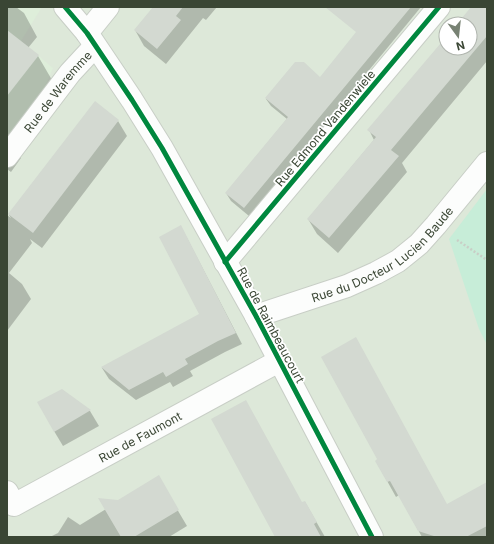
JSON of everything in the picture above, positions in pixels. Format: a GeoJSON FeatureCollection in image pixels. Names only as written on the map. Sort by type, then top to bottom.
{"type":"FeatureCollection","features":[{"type":"Feature","properties":{"kind":"street","name":"Rue de Raimbeaucourt"},"geometry":{"type":"LineString","coordinates":[[65,7],[91,40],[148,125],[256,316],[372,537]]}},
{"type":"Feature","properties":{"kind":"street","name":"Rue de Waremme"},"geometry":{"type":"LineString","coordinates":[[7,156],[70,73],[91,40],[108,7]]}},
{"type":"Feature","properties":{"kind":"street","name":"Rue Edmond Vandenwiele"},"geometry":{"type":"LineString","coordinates":[[225,262],[439,7]]}},
{"type":"Feature","properties":{"kind":"street","name":"Rue du Docteur Lucien Baude"},"geometry":{"type":"LineString","coordinates":[[256,316],[347,286],[398,261],[419,244],[487,163]]}},
{"type":"Feature","properties":{"kind":"street","name":"Rue de Faumont"},"geometry":{"type":"LineString","coordinates":[[7,492],[14,505],[279,361]]}},
{"type":"Feature","properties":{"kind":"path"},"geometry":{"type":"LineString","coordinates":[[436,225],[487,260]]}},
{"type":"Feature","properties":{"kind":"shaded area"},"geometry":{"type":"Polygon","coordinates":[[[7,7],[487,7],[487,537],[7,537],[7,7]]]}},
{"type":"Feature","properties":{"kind":"shaded area"},"geometry":{"type":"Polygon","coordinates":[[[7,7],[42,7],[21,41],[53,68],[44,89],[7,136],[7,7]]]}},
{"type":"Feature","properties":{"kind":"shaded area"},"geometry":{"type":"Polygon","coordinates":[[[487,189],[487,345],[479,329],[449,239],[487,189]]]}},
{"type":"Feature","properties":{"kind":"building"},"geometry":{"type":"Polygon","coordinates":[[[153,7],[183,7],[176,16],[181,20],[157,49],[134,30],[153,7]]]}},
{"type":"Feature","properties":{"kind":"building"},"geometry":{"type":"Polygon","coordinates":[[[325,7],[411,7],[244,208],[225,193],[288,117],[265,98],[295,62],[304,62],[320,77],[356,32],[325,7]]]}},
{"type":"Feature","properties":{"kind":"building"},"geometry":{"type":"Polygon","coordinates":[[[471,7],[487,7],[487,36],[478,47],[478,16],[464,16],[471,7]]]}},
{"type":"Feature","properties":{"kind":"building"},"geometry":{"type":"Polygon","coordinates":[[[7,30],[39,55],[7,96],[7,30]]]}},
{"type":"Feature","properties":{"kind":"building"},"geometry":{"type":"Polygon","coordinates":[[[438,46],[438,56],[470,56],[391,150],[399,156],[329,238],[307,219],[376,137],[367,130],[438,46]]]}},
{"type":"Feature","properties":{"kind":"building"},"geometry":{"type":"Polygon","coordinates":[[[95,101],[119,120],[33,233],[8,214],[95,101]]]}},
{"type":"Feature","properties":{"kind":"building"},"geometry":{"type":"Polygon","coordinates":[[[181,225],[236,333],[185,359],[188,364],[166,377],[163,372],[129,390],[101,367],[199,314],[159,237],[181,225]]]}},
{"type":"Feature","properties":{"kind":"building"},"geometry":{"type":"Polygon","coordinates":[[[356,337],[447,504],[487,482],[487,526],[466,537],[437,537],[418,531],[390,481],[387,482],[375,461],[377,459],[321,357],[356,337]]]}},
{"type":"Feature","properties":{"kind":"building"},"geometry":{"type":"Polygon","coordinates":[[[62,389],[91,410],[54,432],[37,402],[62,389]]]}},
{"type":"Feature","properties":{"kind":"building"},"geometry":{"type":"Polygon","coordinates":[[[246,400],[302,502],[305,501],[317,522],[314,524],[321,537],[275,537],[211,419],[246,400]]]}},
{"type":"Feature","properties":{"kind":"building"},"geometry":{"type":"Polygon","coordinates":[[[159,475],[179,510],[134,537],[121,537],[98,498],[118,500],[159,475]]]}},
{"type":"Feature","properties":{"kind":"cycle path"},"geometry":{"type":"LineString","coordinates":[[65,7],[87,33],[162,148],[256,316],[372,537]]}},
{"type":"Feature","properties":{"kind":"cycle path"},"geometry":{"type":"LineString","coordinates":[[225,262],[439,7]]}}]}
